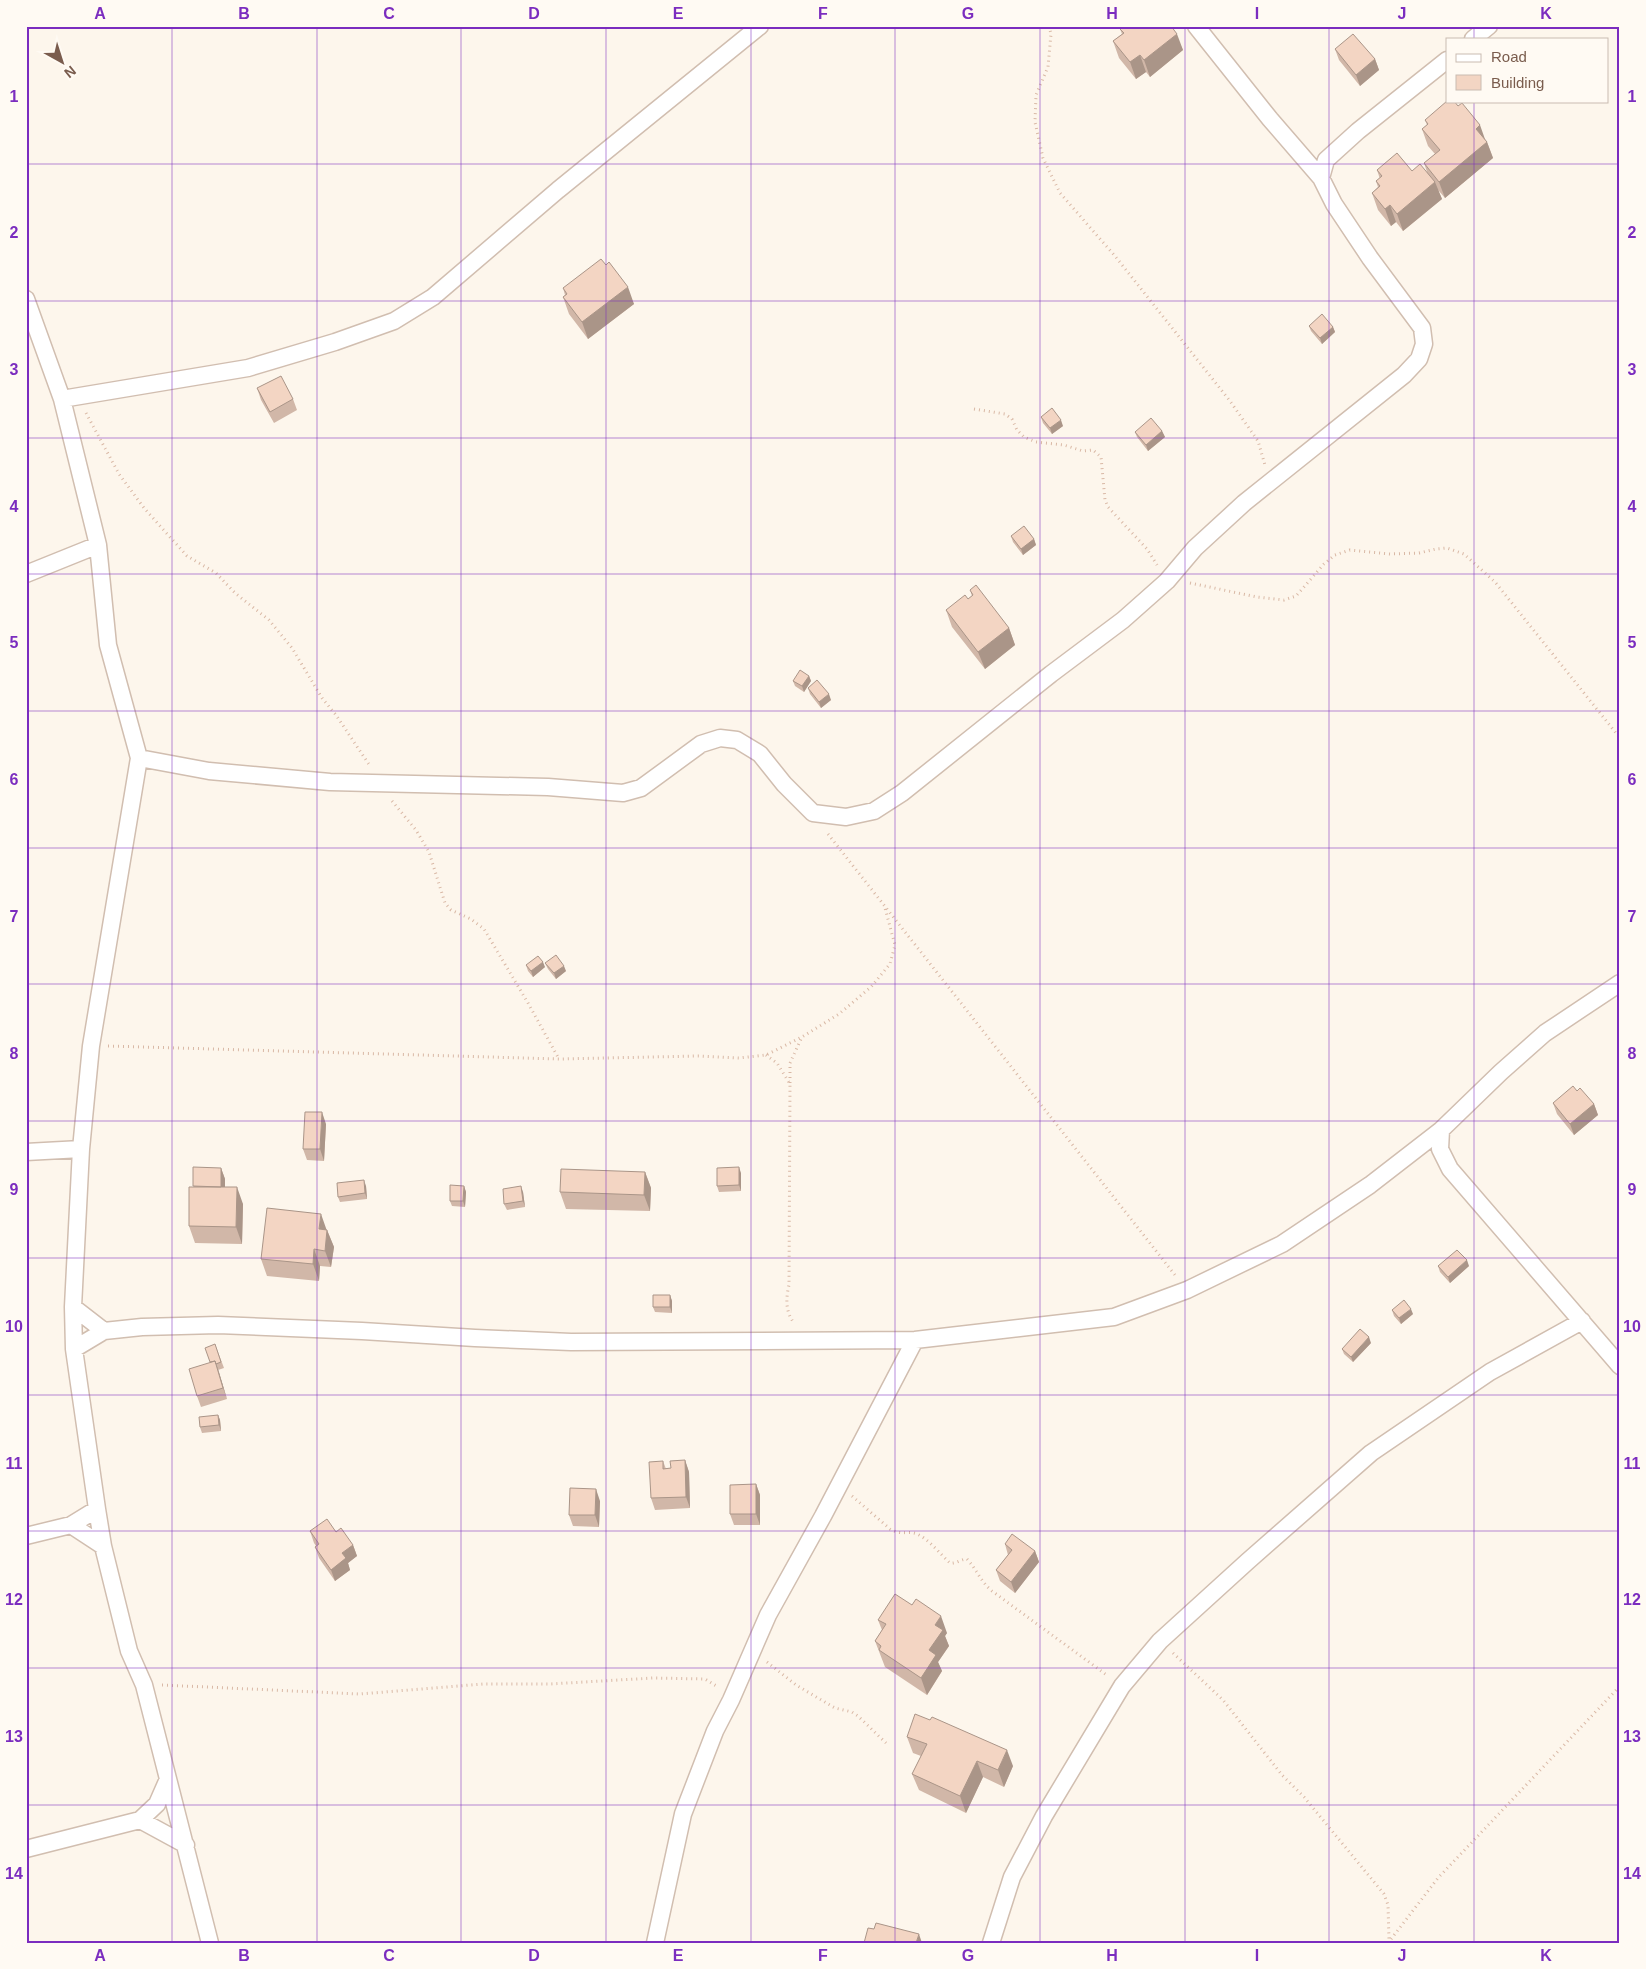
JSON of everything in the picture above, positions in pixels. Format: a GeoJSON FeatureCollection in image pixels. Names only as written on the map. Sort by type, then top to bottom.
{"type":"FeatureCollection","features":[{"type":"Feature","properties":{"kind":"street"},"geometry":{"type":"LineString","coordinates":[[68,398],[248,368],[335,342],[394,320],[433,297],[558,190],[760,26]]}},
{"type":"Feature","properties":{"kind":"street"},"geometry":{"type":"LineString","coordinates":[[139,758],[209,771],[330,782],[548,787],[622,793],[640,788],[701,744],[720,738],[736,740],[760,754],[784,784],[813,813],[846,817],[874,811],[902,793],[1051,674],[1123,620],[1167,580],[1195,548],[1244,503],[1404,375],[1419,359],[1424,344],[1422,328],[1370,258],[1334,204],[1321,178],[1270,119],[1196,26]]}},
{"type":"Feature","properties":{"kind":"street"},"geometry":{"type":"LineString","coordinates":[[1475,38],[1489,26]]}},
{"type":"Feature","properties":{"kind":"street"},"geometry":{"type":"LineString","coordinates":[[1321,178],[1326,160],[1358,131],[1446,61]]}},
{"type":"Feature","properties":{"kind":"street"},"geometry":{"type":"LineString","coordinates":[[26,299],[68,398],[98,545],[108,645],[139,758],[92,1046],[81,1149],[73,1307],[74,1349],[96,1509],[104,1546],[129,1651],[144,1685],[210,1943]]}},
{"type":"Feature","properties":{"kind":"street"},"geometry":{"type":"LineString","coordinates":[[26,574],[98,545]]}},
{"type":"Feature","properties":{"kind":"street"},"geometry":{"type":"LineString","coordinates":[[74,1349],[104,1331],[142,1327],[218,1326],[362,1330],[475,1338],[571,1342],[915,1340],[1114,1317],[1187,1290],[1282,1244],[1370,1185],[1441,1130],[1545,1033],[1620,983]]}},
{"type":"Feature","properties":{"kind":"street"},"geometry":{"type":"LineString","coordinates":[[1441,1130],[1440,1150],[1450,1169],[1484,1211],[1620,1366]]}},
{"type":"Feature","properties":{"kind":"street"},"geometry":{"type":"LineString","coordinates":[[26,1152],[81,1149]]}},
{"type":"Feature","properties":{"kind":"street"},"geometry":{"type":"LineString","coordinates":[[73,1307],[104,1331]]}},
{"type":"Feature","properties":{"kind":"street"},"geometry":{"type":"LineString","coordinates":[[991,1943],[1012,1877],[1049,1808],[1122,1686],[1160,1641],[1371,1453],[1490,1372],[1582,1321]]}},
{"type":"Feature","properties":{"kind":"street"},"geometry":{"type":"LineString","coordinates":[[655,1943],[683,1814],[715,1731],[731,1700],[768,1615],[823,1516],[838,1484],[915,1340]]}},
{"type":"Feature","properties":{"kind":"street"},"geometry":{"type":"LineString","coordinates":[[26,1536],[71,1525],[96,1509]]}},
{"type":"Feature","properties":{"kind":"street"},"geometry":{"type":"LineString","coordinates":[[71,1525],[104,1546]]}},
{"type":"Feature","properties":{"kind":"street"},"geometry":{"type":"LineString","coordinates":[[26,1849],[140,1820],[157,1804],[168,1779]]}},
{"type":"Feature","properties":{"kind":"street"},"geometry":{"type":"LineString","coordinates":[[140,1820],[186,1845]]}},
{"type":"Feature","properties":{"kind":"path"},"geometry":{"type":"LineString","coordinates":[[1049,26],[1051,34],[1048,67],[1036,95],[1035,122],[1043,158],[1060,193],[1170,323],[1258,441],[1269,483]]}},
{"type":"Feature","properties":{"kind":"path"},"geometry":{"type":"LineString","coordinates":[[68,398],[90,419],[119,474],[144,508],[188,556],[216,573],[235,593],[269,620],[292,648],[322,698],[336,715],[394,803],[416,830],[428,852],[445,903],[451,910],[471,919],[484,930],[559,1059]]}},
{"type":"Feature","properties":{"kind":"path"},"geometry":{"type":"LineString","coordinates":[[974,409],[1005,414],[1012,419],[1017,430],[1024,437],[1036,442],[1064,445],[1077,450],[1093,450],[1098,453],[1101,457],[1100,465],[1105,500],[1108,507],[1147,548],[1167,580],[1197,583],[1257,597],[1284,600],[1296,596],[1324,564],[1335,556],[1350,550],[1390,554],[1419,553],[1447,548],[1464,554],[1495,582],[1620,738]]}},
{"type":"Feature","properties":{"kind":"path"},"geometry":{"type":"LineString","coordinates":[[813,813],[885,908],[1187,1290]]}},
{"type":"Feature","properties":{"kind":"path"},"geometry":{"type":"LineString","coordinates":[[92,1046],[559,1059],[698,1056],[739,1058],[766,1055],[801,1038],[839,1014],[871,987],[890,964],[895,945],[885,908]]}},
{"type":"Feature","properties":{"kind":"path"},"geometry":{"type":"LineString","coordinates":[[801,1038],[790,1063],[788,1285],[786,1301],[790,1318],[807,1340]]}},
{"type":"Feature","properties":{"kind":"path"},"geometry":{"type":"LineString","coordinates":[[766,1055],[776,1063],[790,1084]]}},
{"type":"Feature","properties":{"kind":"path"},"geometry":{"type":"LineString","coordinates":[[838,1484],[890,1529],[897,1533],[916,1534],[926,1540],[950,1563],[954,1564],[967,1559],[979,1574],[983,1584],[1122,1686]]}},
{"type":"Feature","properties":{"kind":"path"},"geometry":{"type":"LineString","coordinates":[[1160,1641],[1223,1700],[1282,1775],[1316,1811],[1384,1894],[1390,1918],[1388,1942]]}},
{"type":"Feature","properties":{"kind":"path"},"geometry":{"type":"LineString","coordinates":[[752,1652],[777,1668],[796,1685],[835,1708],[852,1712],[858,1716],[886,1742]]}},
{"type":"Feature","properties":{"kind":"path"},"geometry":{"type":"LineString","coordinates":[[144,1685],[360,1694],[483,1684],[550,1684],[653,1678],[705,1679],[716,1685],[731,1700]]}},
{"type":"Feature","properties":{"kind":"path"},"geometry":{"type":"LineString","coordinates":[[1388,1942],[1438,1878],[1620,1686]]}},
{"type":"Feature","properties":{"kind":"building"},"geometry":{"type":"Polygon","coordinates":[[[1123,26],[1171,26],[1177,34],[1144,60],[1140,55],[1130,62],[1113,41],[1124,33],[1120,29],[1123,26]]]}},
{"type":"Feature","properties":{"kind":"building"},"geometry":{"type":"Polygon","coordinates":[[[1353,34],[1375,59],[1356,75],[1335,49],[1353,34]]]}},
{"type":"Feature","properties":{"kind":"building"},"geometry":{"type":"Polygon","coordinates":[[[1446,102],[1455,102],[1458,106],[1462,103],[1480,125],[1476,129],[1487,142],[1439,182],[1424,163],[1440,150],[1422,129],[1428,124],[1425,120],[1446,102]]]}},
{"type":"Feature","properties":{"kind":"building"},"geometry":{"type":"Polygon","coordinates":[[[1397,153],[1412,171],[1420,164],[1435,182],[1397,214],[1390,205],[1385,209],[1372,193],[1380,186],[1376,181],[1382,176],[1377,170],[1397,153]]]}},
{"type":"Feature","properties":{"kind":"building"},"geometry":{"type":"Polygon","coordinates":[[[601,259],[606,265],[609,262],[628,287],[582,322],[563,297],[567,294],[563,288],[601,259]]]}},
{"type":"Feature","properties":{"kind":"building"},"geometry":{"type":"Polygon","coordinates":[[[1322,314],[1333,327],[1320,338],[1309,326],[1322,314]]]}},
{"type":"Feature","properties":{"kind":"building"},"geometry":{"type":"Polygon","coordinates":[[[281,376],[293,399],[270,412],[257,388],[281,376]]]}},
{"type":"Feature","properties":{"kind":"building"},"geometry":{"type":"Polygon","coordinates":[[[1052,408],[1061,420],[1050,428],[1041,417],[1052,408]]]}},
{"type":"Feature","properties":{"kind":"building"},"geometry":{"type":"Polygon","coordinates":[[[1151,418],[1162,431],[1146,445],[1135,432],[1151,418]]]}},
{"type":"Feature","properties":{"kind":"building"},"geometry":{"type":"Polygon","coordinates":[[[1024,526],[1034,539],[1021,549],[1011,536],[1024,526]]]}},
{"type":"Feature","properties":{"kind":"building"},"geometry":{"type":"Polygon","coordinates":[[[976,585],[1009,628],[978,652],[946,610],[965,595],[968,599],[973,595],[970,590],[976,585]]]}},
{"type":"Feature","properties":{"kind":"building"},"geometry":{"type":"Polygon","coordinates":[[[800,670],[809,676],[802,686],[793,681],[800,670]]]}},
{"type":"Feature","properties":{"kind":"building"},"geometry":{"type":"Polygon","coordinates":[[[817,680],[829,694],[819,702],[808,688],[817,680]]]}},
{"type":"Feature","properties":{"kind":"building"},"geometry":{"type":"Polygon","coordinates":[[[556,955],[564,966],[554,973],[545,963],[556,955]]]}},
{"type":"Feature","properties":{"kind":"building"},"geometry":{"type":"Polygon","coordinates":[[[538,956],[543,962],[531,971],[526,965],[538,956]]]}},
{"type":"Feature","properties":{"kind":"building"},"geometry":{"type":"Polygon","coordinates":[[[1573,1086],[1577,1091],[1580,1088],[1594,1104],[1570,1124],[1553,1103],[1573,1086]]]}},
{"type":"Feature","properties":{"kind":"building"},"geometry":{"type":"Polygon","coordinates":[[[305,1112],[322,1112],[320,1149],[303,1149],[305,1112]]]}},
{"type":"Feature","properties":{"kind":"building"},"geometry":{"type":"Polygon","coordinates":[[[193,1167],[221,1168],[221,1187],[193,1186],[193,1167]]]}},
{"type":"Feature","properties":{"kind":"building"},"geometry":{"type":"Polygon","coordinates":[[[739,1167],[739,1185],[717,1186],[717,1168],[739,1167]]]}},
{"type":"Feature","properties":{"kind":"building"},"geometry":{"type":"Polygon","coordinates":[[[561,1169],[645,1172],[644,1195],[560,1192],[561,1169]]]}},
{"type":"Feature","properties":{"kind":"building"},"geometry":{"type":"Polygon","coordinates":[[[364,1180],[365,1193],[338,1197],[337,1183],[364,1180]]]}},
{"type":"Feature","properties":{"kind":"building"},"geometry":{"type":"Polygon","coordinates":[[[450,1185],[464,1186],[463,1201],[450,1201],[450,1185]]]}},
{"type":"Feature","properties":{"kind":"building"},"geometry":{"type":"Polygon","coordinates":[[[521,1186],[523,1201],[504,1204],[503,1189],[521,1186]]]}},
{"type":"Feature","properties":{"kind":"building"},"geometry":{"type":"Polygon","coordinates":[[[189,1187],[237,1187],[236,1227],[189,1226],[189,1187]]]}},
{"type":"Feature","properties":{"kind":"building"},"geometry":{"type":"Polygon","coordinates":[[[267,1208],[321,1214],[319,1229],[327,1230],[325,1251],[314,1249],[313,1264],[261,1259],[267,1208]]]}},
{"type":"Feature","properties":{"kind":"building"},"geometry":{"type":"Polygon","coordinates":[[[1457,1250],[1467,1260],[1448,1277],[1438,1266],[1457,1250]]]}},
{"type":"Feature","properties":{"kind":"building"},"geometry":{"type":"Polygon","coordinates":[[[653,1295],[670,1295],[670,1307],[653,1307],[653,1295]]]}},
{"type":"Feature","properties":{"kind":"building"},"geometry":{"type":"Polygon","coordinates":[[[1404,1300],[1411,1309],[1399,1318],[1392,1310],[1404,1300]]]}},
{"type":"Feature","properties":{"kind":"building"},"geometry":{"type":"Polygon","coordinates":[[[1360,1329],[1369,1337],[1351,1357],[1342,1349],[1360,1329]]]}},
{"type":"Feature","properties":{"kind":"building"},"geometry":{"type":"Polygon","coordinates":[[[215,1344],[221,1362],[216,1364],[215,1361],[210,1362],[205,1348],[215,1344]]]}},
{"type":"Feature","properties":{"kind":"building"},"geometry":{"type":"Polygon","coordinates":[[[215,1361],[223,1388],[197,1396],[189,1369],[215,1361]]]}},
{"type":"Feature","properties":{"kind":"building"},"geometry":{"type":"Polygon","coordinates":[[[218,1415],[219,1425],[200,1427],[199,1417],[218,1415]]]}},
{"type":"Feature","properties":{"kind":"building"},"geometry":{"type":"Polygon","coordinates":[[[685,1460],[686,1497],[651,1498],[649,1462],[663,1461],[663,1469],[671,1468],[670,1461],[685,1460]]]}},
{"type":"Feature","properties":{"kind":"building"},"geometry":{"type":"Polygon","coordinates":[[[756,1484],[756,1514],[730,1514],[730,1485],[756,1484]]]}},
{"type":"Feature","properties":{"kind":"building"},"geometry":{"type":"Polygon","coordinates":[[[570,1488],[596,1489],[595,1515],[569,1515],[570,1488]]]}},
{"type":"Feature","properties":{"kind":"building"},"geometry":{"type":"Polygon","coordinates":[[[327,1519],[336,1532],[341,1528],[353,1545],[342,1553],[346,1558],[331,1570],[315,1547],[319,1544],[310,1531],[327,1519]]]}},
{"type":"Feature","properties":{"kind":"building"},"geometry":{"type":"Polygon","coordinates":[[[1012,1534],[1035,1551],[1011,1582],[996,1570],[1012,1550],[1005,1544],[1012,1534]]]}},
{"type":"Feature","properties":{"kind":"building"},"geometry":{"type":"Polygon","coordinates":[[[895,1594],[912,1605],[916,1599],[941,1616],[935,1625],[943,1630],[929,1650],[936,1655],[921,1678],[879,1650],[881,1646],[875,1641],[886,1624],[878,1620],[895,1594]]]}},
{"type":"Feature","properties":{"kind":"building"},"geometry":{"type":"Polygon","coordinates":[[[915,1714],[930,1720],[932,1717],[1007,1750],[998,1770],[977,1761],[960,1796],[912,1774],[927,1744],[907,1737],[915,1714]]]}},
{"type":"Feature","properties":{"kind":"building"},"geometry":{"type":"Polygon","coordinates":[[[876,1923],[919,1934],[916,1943],[864,1943],[868,1928],[874,1929],[876,1923]]]}}]}
